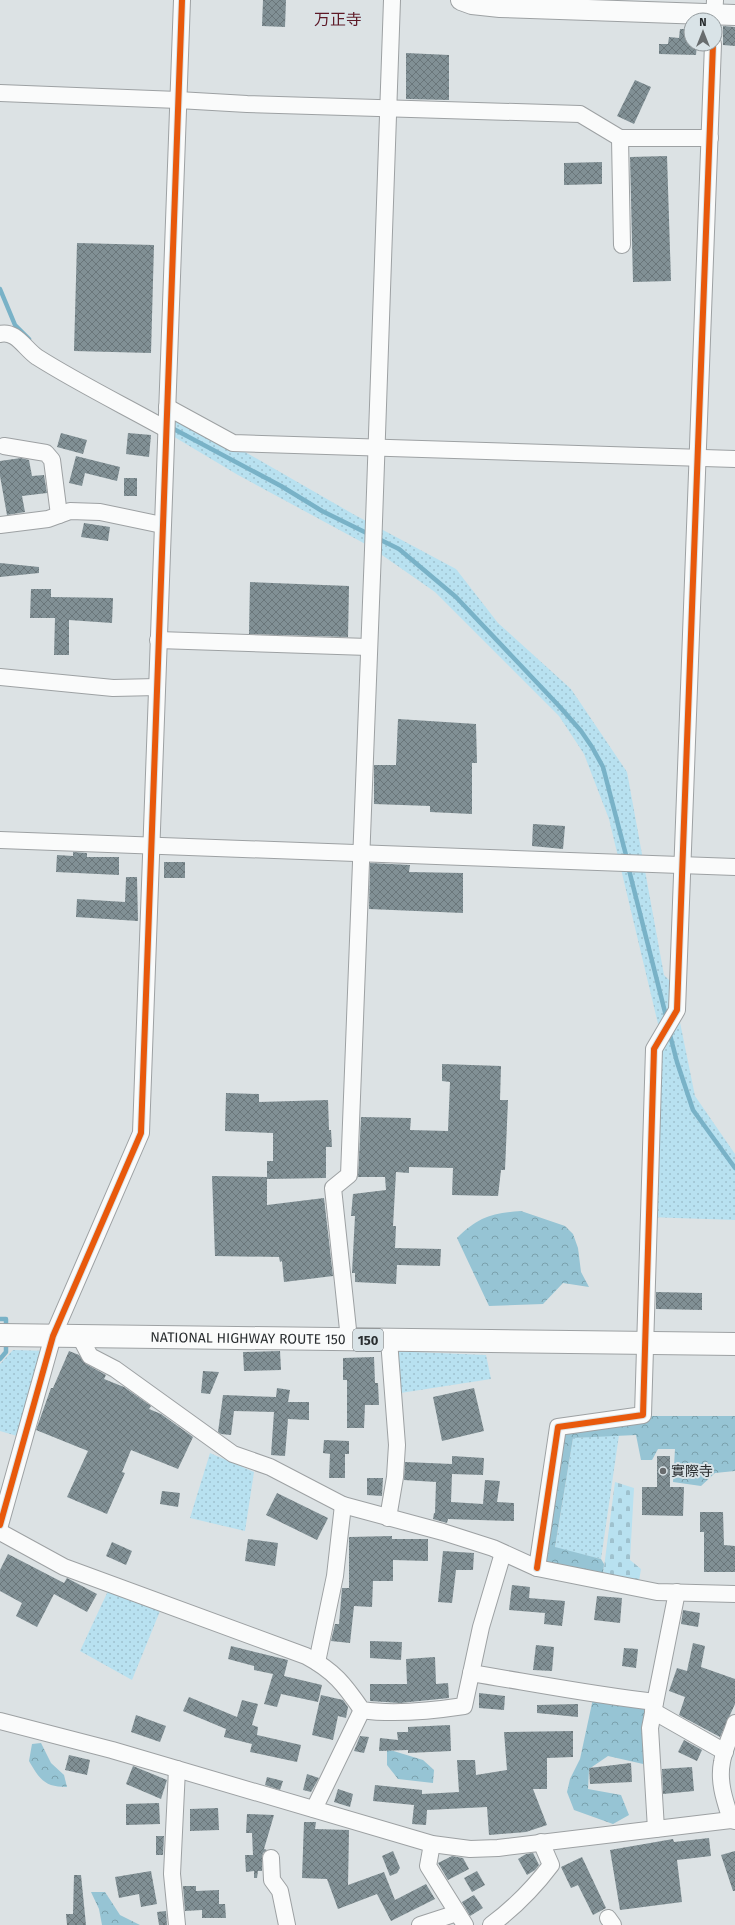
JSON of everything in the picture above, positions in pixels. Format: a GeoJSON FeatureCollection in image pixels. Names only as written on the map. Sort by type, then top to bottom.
{"type":"FeatureCollection","features":[{"type":"Feature","properties":{"kind":"highway","name":"NATIONAL HIGHWAY ROUTE 150"},"geometry":{"type":"LineString","coordinates":[[0,1335],[735,1344]]}},
{"type":"Feature","properties":{"kind":"street"},"geometry":{"type":"LineString","coordinates":[[0,1525],[53,1336],[141,1133],[182,0]]}},
{"type":"Feature","properties":{"kind":"street"},"geometry":{"type":"LineString","coordinates":[[349,1339],[333,1188],[349,1175],[392,0]]}},
{"type":"Feature","properties":{"kind":"street"},"geometry":{"type":"LineString","coordinates":[[461,0],[472,4],[500,7],[714,11],[735,15]]}},
{"type":"Feature","properties":{"kind":"street"},"geometry":{"type":"LineString","coordinates":[[537,1568],[558,1427],[642,1415],[654,1049],[677,1010],[713,52]]}},
{"type":"Feature","properties":{"kind":"street"},"geometry":{"type":"LineString","coordinates":[[0,93],[248,104],[580,114],[620,138],[710,138]]}},
{"type":"Feature","properties":{"kind":"street"},"geometry":{"type":"LineString","coordinates":[[620,138],[622,245]]}},
{"type":"Feature","properties":{"kind":"street"},"geometry":{"type":"LineString","coordinates":[[0,334],[5,333],[13,335],[35,356],[166,429]]}},
{"type":"Feature","properties":{"kind":"street"},"geometry":{"type":"LineString","coordinates":[[167,406],[233,443],[375,446],[735,459]]}},
{"type":"Feature","properties":{"kind":"street"},"geometry":{"type":"LineString","coordinates":[[4,446],[46,453],[52,460],[59,515]]}},
{"type":"Feature","properties":{"kind":"street"},"geometry":{"type":"LineString","coordinates":[[0,525],[48,519],[70,511],[100,512],[162,525]]}},
{"type":"Feature","properties":{"kind":"street"},"geometry":{"type":"LineString","coordinates":[[158,640],[368,648]]}},
{"type":"Feature","properties":{"kind":"street"},"geometry":{"type":"LineString","coordinates":[[0,677],[113,688],[156,687]]}},
{"type":"Feature","properties":{"kind":"street"},"geometry":{"type":"LineString","coordinates":[[0,840],[151,844],[360,854],[735,867]]}},
{"type":"Feature","properties":{"kind":"street"},"geometry":{"type":"LineString","coordinates":[[80,1337],[90,1356],[115,1369],[233,1454],[270,1467],[343,1505],[442,1532],[503,1553],[537,1568],[657,1592],[735,1594]]}},
{"type":"Feature","properties":{"kind":"street"},"geometry":{"type":"LineString","coordinates":[[388,1518],[395,1477],[397,1445],[389,1340]]}},
{"type":"Feature","properties":{"kind":"street"},"geometry":{"type":"LineString","coordinates":[[317,1662],[335,1576],[343,1505]]}},
{"type":"Feature","properties":{"kind":"street"},"geometry":{"type":"LineString","coordinates":[[0,1532],[64,1566],[306,1656],[326,1667],[344,1683],[362,1710],[372,1712],[432,1711],[464,1706],[481,1626],[503,1553]]}},
{"type":"Feature","properties":{"kind":"street"},"geometry":{"type":"LineString","coordinates":[[656,1829],[650,1728],[677,1592]]}},
{"type":"Feature","properties":{"kind":"street"},"geometry":{"type":"LineString","coordinates":[[471,1674],[560,1687],[654,1707],[730,1746]]}},
{"type":"Feature","properties":{"kind":"street"},"geometry":{"type":"LineString","coordinates":[[314,1809],[362,1710]]}},
{"type":"Feature","properties":{"kind":"street"},"geometry":{"type":"LineString","coordinates":[[0,1721],[112,1750],[432,1844],[470,1849],[498,1848],[733,1821],[721,1788],[722,1761],[730,1746],[735,1723]]}},
{"type":"Feature","properties":{"kind":"street"},"geometry":{"type":"LineString","coordinates":[[177,1769],[172,1874],[177,1925]]}},
{"type":"Feature","properties":{"kind":"street"},"geometry":{"type":"LineString","coordinates":[[491,1925],[512,1910],[534,1888],[551,1865],[541,1842]]}},
{"type":"Feature","properties":{"kind":"street"},"geometry":{"type":"LineString","coordinates":[[420,1925],[461,1919],[428,1866],[432,1844]]}},
{"type":"Feature","properties":{"kind":"street"},"geometry":{"type":"LineString","coordinates":[[271,1858],[272,1880],[280,1891],[287,1925]]}},
{"type":"Feature","properties":{"kind":"green space"},"geometry":{"type":"Polygon","coordinates":[[[167,407],[353,514],[456,569],[498,623],[571,689],[627,772],[664,975],[672,983],[695,1096],[735,1154],[735,1220],[648,1217],[659,1028],[609,819],[584,754],[559,716],[435,592],[369,546],[238,475],[166,432],[167,407]]]}},
{"type":"Feature","properties":{"kind":"green space"},"geometry":{"type":"Polygon","coordinates":[[[521,1211],[565,1226],[573,1234],[578,1248],[581,1272],[589,1287],[563,1283],[543,1304],[489,1306],[457,1238],[472,1225],[486,1217],[502,1213],[521,1211]]]}},
{"type":"Feature","properties":{"kind":"green space"},"geometry":{"type":"Polygon","coordinates":[[[13,1350],[49,1351],[24,1438],[0,1431],[0,1364],[13,1350]]]}},
{"type":"Feature","properties":{"kind":"green space"},"geometry":{"type":"Polygon","coordinates":[[[390,1351],[486,1355],[491,1379],[394,1394],[390,1351]]]}},
{"type":"Feature","properties":{"kind":"green space"},"geometry":{"type":"Polygon","coordinates":[[[634,1416],[735,1416],[735,1471],[715,1473],[701,1486],[673,1482],[675,1449],[658,1449],[652,1460],[641,1460],[636,1435],[573,1438],[555,1547],[601,1559],[604,1564],[603,1575],[541,1569],[558,1427],[634,1416]]]}},
{"type":"Feature","properties":{"kind":"green space"},"geometry":{"type":"Polygon","coordinates":[[[619,1435],[601,1559],[555,1548],[573,1438],[619,1435]]]}},
{"type":"Feature","properties":{"kind":"green space"},"geometry":{"type":"Polygon","coordinates":[[[210,1453],[254,1472],[245,1531],[190,1518],[210,1453]]]}},
{"type":"Feature","properties":{"kind":"green space"},"geometry":{"type":"Polygon","coordinates":[[[615,1482],[634,1488],[630,1560],[641,1569],[639,1581],[603,1575],[615,1482]]]}},
{"type":"Feature","properties":{"kind":"green space"},"geometry":{"type":"Polygon","coordinates":[[[108,1591],[160,1611],[132,1680],[80,1651],[108,1591]]]}},
{"type":"Feature","properties":{"kind":"green space"},"geometry":{"type":"Polygon","coordinates":[[[594,1694],[654,1707],[652,1766],[608,1756],[589,1769],[588,1789],[621,1795],[629,1815],[613,1824],[574,1810],[567,1792],[570,1779],[580,1759],[594,1694]]]}},
{"type":"Feature","properties":{"kind":"green space"},"geometry":{"type":"Polygon","coordinates":[[[41,1743],[51,1763],[64,1775],[67,1787],[48,1784],[36,1773],[29,1761],[32,1744],[41,1743]]]}},
{"type":"Feature","properties":{"kind":"green space"},"geometry":{"type":"Polygon","coordinates":[[[387,1749],[423,1760],[434,1770],[433,1783],[398,1779],[387,1765],[387,1749]]]}},
{"type":"Feature","properties":{"kind":"green space"},"geometry":{"type":"Polygon","coordinates":[[[91,1892],[105,1892],[120,1915],[140,1925],[102,1925],[99,1909],[91,1892]]]}},
{"type":"Feature","properties":{"kind":"building"},"geometry":{"type":"Polygon","coordinates":[[[263,0],[286,0],[285,27],[262,26],[263,0]]]}},
{"type":"Feature","properties":{"kind":"building"},"geometry":{"type":"Polygon","coordinates":[[[723,26],[735,27],[735,46],[723,45],[723,26]]]}},
{"type":"Feature","properties":{"kind":"building"},"geometry":{"type":"Polygon","coordinates":[[[680,29],[683,29],[683,52],[696,52],[696,55],[659,54],[659,44],[668,44],[669,37],[679,38],[680,29]]]}},
{"type":"Feature","properties":{"kind":"building"},"geometry":{"type":"Polygon","coordinates":[[[406,53],[449,55],[449,100],[406,99],[406,53]]]}},
{"type":"Feature","properties":{"kind":"building"},"geometry":{"type":"Polygon","coordinates":[[[635,80],[651,87],[634,124],[617,116],[635,80]]]}},
{"type":"Feature","properties":{"kind":"building"},"geometry":{"type":"Polygon","coordinates":[[[667,156],[671,281],[633,282],[630,157],[667,156]]]}},
{"type":"Feature","properties":{"kind":"building"},"geometry":{"type":"Polygon","coordinates":[[[602,162],[602,184],[564,185],[564,163],[602,162]]]}},
{"type":"Feature","properties":{"kind":"building"},"geometry":{"type":"Polygon","coordinates":[[[77,243],[154,245],[151,353],[74,351],[77,243]]]}},
{"type":"Feature","properties":{"kind":"building"},"geometry":{"type":"Polygon","coordinates":[[[61,433],[87,440],[83,454],[57,447],[61,433]]]}},
{"type":"Feature","properties":{"kind":"building"},"geometry":{"type":"Polygon","coordinates":[[[128,433],[151,435],[149,457],[126,454],[128,433]]]}},
{"type":"Feature","properties":{"kind":"building"},"geometry":{"type":"Polygon","coordinates":[[[76,456],[120,467],[117,481],[85,473],[82,486],[69,483],[76,456]]]}},
{"type":"Feature","properties":{"kind":"building"},"geometry":{"type":"Polygon","coordinates":[[[21,458],[29,460],[32,476],[44,475],[47,493],[22,496],[25,512],[7,515],[0,476],[0,461],[21,458]]]}},
{"type":"Feature","properties":{"kind":"building"},"geometry":{"type":"Polygon","coordinates":[[[124,478],[137,478],[137,496],[124,496],[124,478]]]}},
{"type":"Feature","properties":{"kind":"building"},"geometry":{"type":"Polygon","coordinates":[[[84,523],[110,527],[108,541],[81,537],[84,523]]]}},
{"type":"Feature","properties":{"kind":"building"},"geometry":{"type":"Polygon","coordinates":[[[0,563],[39,567],[39,573],[0,577],[0,563]]]}},
{"type":"Feature","properties":{"kind":"building"},"geometry":{"type":"Polygon","coordinates":[[[250,582],[349,586],[348,637],[249,634],[250,582]]]}},
{"type":"Feature","properties":{"kind":"building"},"geometry":{"type":"Polygon","coordinates":[[[31,589],[51,589],[51,597],[113,598],[112,623],[69,620],[69,655],[54,655],[55,618],[30,618],[31,589]]]}},
{"type":"Feature","properties":{"kind":"building"},"geometry":{"type":"Polygon","coordinates":[[[398,719],[476,724],[477,763],[472,763],[472,814],[430,812],[430,806],[374,804],[374,765],[396,765],[398,719]]]}},
{"type":"Feature","properties":{"kind":"building"},"geometry":{"type":"Polygon","coordinates":[[[533,824],[565,826],[563,849],[532,846],[533,824]]]}},
{"type":"Feature","properties":{"kind":"building"},"geometry":{"type":"Polygon","coordinates":[[[73,852],[87,853],[87,857],[119,857],[119,875],[56,872],[57,855],[73,856],[73,852]]]}},
{"type":"Feature","properties":{"kind":"building"},"geometry":{"type":"Polygon","coordinates":[[[164,862],[185,862],[185,878],[164,878],[164,862]]]}},
{"type":"Feature","properties":{"kind":"building"},"geometry":{"type":"Polygon","coordinates":[[[370,863],[410,865],[409,872],[463,873],[463,913],[369,909],[370,863]]]}},
{"type":"Feature","properties":{"kind":"building"},"geometry":{"type":"Polygon","coordinates":[[[126,877],[137,877],[138,921],[76,917],[77,899],[125,902],[126,877]]]}},
{"type":"Feature","properties":{"kind":"building"},"geometry":{"type":"Polygon","coordinates":[[[442,1064],[501,1066],[500,1100],[508,1100],[505,1170],[501,1170],[498,1196],[452,1195],[453,1168],[409,1167],[409,1173],[396,1172],[393,1226],[396,1226],[395,1248],[441,1249],[440,1266],[397,1265],[396,1284],[355,1282],[355,1273],[352,1273],[355,1216],[351,1216],[353,1194],[386,1190],[385,1177],[358,1177],[361,1117],[411,1118],[410,1130],[448,1131],[450,1082],[442,1081],[442,1064]]]}},
{"type":"Feature","properties":{"kind":"building"},"geometry":{"type":"Polygon","coordinates":[[[226,1093],[259,1094],[259,1102],[328,1100],[329,1130],[331,1130],[332,1147],[326,1147],[326,1178],[267,1179],[267,1205],[324,1198],[333,1276],[284,1282],[282,1261],[280,1262],[279,1257],[215,1256],[212,1176],[267,1177],[267,1161],[273,1161],[273,1133],[225,1131],[226,1093]]]}},
{"type":"Feature","properties":{"kind":"building"},"geometry":{"type":"Polygon","coordinates":[[[656,1292],[702,1293],[702,1310],[656,1309],[656,1292]]]}},
{"type":"Feature","properties":{"kind":"building"},"geometry":{"type":"Polygon","coordinates":[[[69,1351],[79,1355],[86,1364],[106,1375],[104,1379],[124,1387],[151,1406],[149,1409],[161,1414],[193,1437],[178,1469],[131,1450],[122,1472],[125,1473],[107,1514],[67,1497],[88,1451],[36,1430],[51,1388],[53,1388],[69,1351]]]}},
{"type":"Feature","properties":{"kind":"building"},"geometry":{"type":"Polygon","coordinates":[[[280,1351],[281,1370],[244,1371],[243,1352],[280,1351]]]}},
{"type":"Feature","properties":{"kind":"building"},"geometry":{"type":"Polygon","coordinates":[[[374,1357],[375,1383],[378,1383],[379,1405],[365,1405],[364,1428],[347,1428],[347,1380],[343,1380],[343,1358],[374,1357]]]}},
{"type":"Feature","properties":{"kind":"building"},"geometry":{"type":"Polygon","coordinates":[[[203,1371],[219,1372],[210,1394],[201,1393],[203,1371]]]}},
{"type":"Feature","properties":{"kind":"building"},"geometry":{"type":"Polygon","coordinates":[[[277,1388],[290,1390],[288,1402],[309,1402],[309,1420],[288,1419],[285,1456],[271,1455],[274,1412],[234,1411],[231,1435],[221,1434],[218,1432],[223,1395],[276,1397],[277,1388]]]}},
{"type":"Feature","properties":{"kind":"building"},"geometry":{"type":"Polygon","coordinates":[[[474,1388],[484,1431],[442,1441],[433,1397],[474,1388]]]}},
{"type":"Feature","properties":{"kind":"building"},"geometry":{"type":"Polygon","coordinates":[[[324,1440],[349,1441],[349,1454],[345,1454],[345,1478],[329,1478],[330,1454],[323,1453],[324,1440]]]}},
{"type":"Feature","properties":{"kind":"building"},"geometry":{"type":"Polygon","coordinates":[[[452,1456],[484,1458],[483,1475],[452,1474],[451,1502],[483,1504],[485,1480],[500,1481],[497,1502],[514,1503],[514,1521],[448,1519],[447,1523],[433,1519],[435,1513],[436,1482],[404,1480],[405,1462],[452,1464],[452,1456]]]}},
{"type":"Feature","properties":{"kind":"building","name":"實際寺"},"geometry":{"type":"Polygon","coordinates":[[[657,1456],[670,1456],[670,1487],[684,1487],[683,1516],[642,1515],[642,1487],[657,1487],[657,1456]]]}},
{"type":"Feature","properties":{"kind":"building"},"geometry":{"type":"Polygon","coordinates":[[[367,1478],[383,1478],[382,1496],[367,1495],[367,1478]]]}},
{"type":"Feature","properties":{"kind":"building"},"geometry":{"type":"Polygon","coordinates":[[[162,1491],[180,1493],[178,1507],[160,1504],[162,1491]]]}},
{"type":"Feature","properties":{"kind":"building"},"geometry":{"type":"Polygon","coordinates":[[[277,1493],[328,1518],[317,1540],[266,1515],[277,1493]]]}},
{"type":"Feature","properties":{"kind":"building"},"geometry":{"type":"Polygon","coordinates":[[[700,1512],[723,1512],[724,1545],[735,1546],[735,1572],[704,1572],[704,1532],[700,1532],[700,1512]]]}},
{"type":"Feature","properties":{"kind":"building"},"geometry":{"type":"Polygon","coordinates":[[[392,1536],[392,1539],[428,1539],[428,1561],[393,1560],[393,1581],[373,1581],[372,1607],[354,1606],[350,1643],[331,1641],[335,1624],[339,1624],[342,1588],[349,1588],[349,1537],[392,1536]]]}},
{"type":"Feature","properties":{"kind":"building"},"geometry":{"type":"Polygon","coordinates":[[[248,1539],[278,1543],[275,1566],[245,1561],[248,1539]]]}},
{"type":"Feature","properties":{"kind":"building"},"geometry":{"type":"Polygon","coordinates":[[[112,1542],[132,1551],[126,1565],[106,1556],[112,1542]]]}},
{"type":"Feature","properties":{"kind":"building"},"geometry":{"type":"Polygon","coordinates":[[[443,1551],[474,1553],[473,1570],[456,1570],[452,1603],[438,1602],[443,1551]]]}},
{"type":"Feature","properties":{"kind":"building"},"geometry":{"type":"Polygon","coordinates":[[[8,1554],[64,1583],[67,1578],[97,1594],[87,1612],[54,1594],[37,1627],[16,1616],[22,1603],[0,1591],[0,1570],[8,1554]]]}},
{"type":"Feature","properties":{"kind":"building"},"geometry":{"type":"Polygon","coordinates":[[[512,1585],[530,1587],[529,1598],[565,1601],[562,1626],[544,1624],[545,1613],[509,1610],[512,1585]]]}},
{"type":"Feature","properties":{"kind":"building"},"geometry":{"type":"Polygon","coordinates":[[[597,1596],[622,1598],[620,1623],[594,1620],[597,1596]]]}},
{"type":"Feature","properties":{"kind":"building"},"geometry":{"type":"Polygon","coordinates":[[[683,1610],[700,1613],[698,1627],[681,1624],[683,1610]]]}},
{"type":"Feature","properties":{"kind":"building"},"geometry":{"type":"Polygon","coordinates":[[[370,1641],[402,1642],[401,1660],[370,1658],[370,1641]]]}},
{"type":"Feature","properties":{"kind":"building"},"geometry":{"type":"Polygon","coordinates":[[[693,1643],[705,1646],[701,1667],[735,1679],[735,1704],[720,1737],[679,1715],[685,1697],[669,1691],[677,1668],[687,1671],[693,1643]]]}},
{"type":"Feature","properties":{"kind":"building"},"geometry":{"type":"Polygon","coordinates":[[[536,1645],[554,1647],[552,1671],[533,1670],[536,1645]]]}},
{"type":"Feature","properties":{"kind":"building"},"geometry":{"type":"Polygon","coordinates":[[[231,1646],[288,1660],[284,1676],[322,1685],[318,1702],[281,1694],[277,1707],[264,1704],[273,1674],[254,1670],[254,1666],[228,1659],[231,1646]]]}},
{"type":"Feature","properties":{"kind":"building"},"geometry":{"type":"Polygon","coordinates":[[[624,1648],[638,1649],[636,1668],[622,1666],[624,1648]]]}},
{"type":"Feature","properties":{"kind":"building"},"geometry":{"type":"Polygon","coordinates":[[[435,1657],[436,1684],[448,1683],[449,1698],[400,1703],[370,1701],[370,1684],[407,1684],[406,1659],[435,1657]]]}},
{"type":"Feature","properties":{"kind":"building"},"geometry":{"type":"Polygon","coordinates":[[[479,1693],[505,1696],[504,1710],[479,1708],[479,1693]]]}},
{"type":"Feature","properties":{"kind":"building"},"geometry":{"type":"Polygon","coordinates":[[[321,1695],[343,1700],[348,1707],[346,1718],[338,1716],[333,1740],[312,1735],[321,1695]]]}},
{"type":"Feature","properties":{"kind":"building"},"geometry":{"type":"Polygon","coordinates":[[[189,1697],[237,1717],[242,1700],[258,1704],[252,1725],[258,1727],[257,1735],[301,1745],[297,1762],[250,1752],[252,1744],[224,1737],[226,1729],[183,1711],[189,1697]]]}},
{"type":"Feature","properties":{"kind":"building"},"geometry":{"type":"Polygon","coordinates":[[[578,1704],[578,1717],[537,1713],[537,1705],[578,1704]]]}},
{"type":"Feature","properties":{"kind":"building"},"geometry":{"type":"Polygon","coordinates":[[[136,1715],[166,1726],[160,1742],[131,1732],[136,1715]]]}},
{"type":"Feature","properties":{"kind":"building"},"geometry":{"type":"Polygon","coordinates":[[[450,1725],[451,1751],[408,1753],[408,1750],[379,1751],[380,1738],[398,1740],[397,1732],[408,1732],[408,1727],[450,1725]]]}},
{"type":"Feature","properties":{"kind":"building"},"geometry":{"type":"Polygon","coordinates":[[[573,1731],[573,1757],[547,1758],[547,1789],[533,1789],[547,1825],[526,1832],[489,1835],[487,1807],[427,1810],[426,1825],[412,1824],[414,1805],[373,1801],[375,1785],[422,1790],[422,1794],[459,1792],[457,1760],[475,1760],[476,1775],[507,1770],[504,1732],[573,1731]]]}},
{"type":"Feature","properties":{"kind":"building"},"geometry":{"type":"Polygon","coordinates":[[[360,1736],[369,1737],[364,1753],[354,1751],[360,1736]]]}},
{"type":"Feature","properties":{"kind":"building"},"geometry":{"type":"Polygon","coordinates":[[[684,1740],[702,1750],[697,1761],[678,1752],[684,1740]]]}},
{"type":"Feature","properties":{"kind":"building"},"geometry":{"type":"Polygon","coordinates":[[[69,1755],[90,1760],[87,1775],[65,1770],[69,1755]]]}},
{"type":"Feature","properties":{"kind":"building"},"geometry":{"type":"Polygon","coordinates":[[[631,1763],[632,1782],[590,1784],[589,1768],[631,1763]]]}},
{"type":"Feature","properties":{"kind":"building"},"geometry":{"type":"Polygon","coordinates":[[[133,1766],[167,1780],[161,1799],[126,1784],[133,1766]]]}},
{"type":"Feature","properties":{"kind":"building"},"geometry":{"type":"Polygon","coordinates":[[[692,1767],[694,1791],[663,1794],[662,1769],[692,1767]]]}},
{"type":"Feature","properties":{"kind":"building"},"geometry":{"type":"Polygon","coordinates":[[[307,1774],[319,1778],[311,1792],[303,1790],[307,1774]]]}},
{"type":"Feature","properties":{"kind":"building"},"geometry":{"type":"Polygon","coordinates":[[[267,1777],[283,1781],[280,1790],[265,1785],[267,1777]]]}},
{"type":"Feature","properties":{"kind":"building"},"geometry":{"type":"Polygon","coordinates":[[[338,1789],[353,1794],[350,1807],[334,1802],[338,1789]]]}},
{"type":"Feature","properties":{"kind":"building"},"geometry":{"type":"Polygon","coordinates":[[[159,1803],[160,1824],[126,1825],[126,1804],[159,1803]]]}},
{"type":"Feature","properties":{"kind":"building"},"geometry":{"type":"Polygon","coordinates":[[[218,1808],[219,1830],[190,1831],[190,1809],[218,1808]]]}},
{"type":"Feature","properties":{"kind":"building"},"geometry":{"type":"Polygon","coordinates":[[[247,1814],[274,1815],[264,1849],[267,1850],[263,1853],[262,1871],[258,1871],[257,1878],[254,1878],[254,1871],[246,1872],[245,1855],[253,1855],[252,1833],[246,1833],[247,1814]]]}},
{"type":"Feature","properties":{"kind":"building"},"geometry":{"type":"Polygon","coordinates":[[[304,1822],[316,1822],[315,1829],[349,1830],[348,1885],[384,1872],[395,1900],[426,1884],[435,1899],[391,1921],[377,1894],[338,1909],[327,1879],[302,1878],[304,1822]]]}},
{"type":"Feature","properties":{"kind":"building"},"geometry":{"type":"Polygon","coordinates":[[[156,1836],[164,1836],[163,1855],[156,1855],[156,1836]]]}},
{"type":"Feature","properties":{"kind":"building"},"geometry":{"type":"Polygon","coordinates":[[[709,1838],[711,1856],[677,1860],[682,1902],[620,1910],[610,1850],[673,1839],[674,1842],[709,1838]]]}},
{"type":"Feature","properties":{"kind":"building"},"geometry":{"type":"Polygon","coordinates":[[[393,1851],[400,1868],[397,1873],[390,1876],[382,1856],[393,1851]]]}},
{"type":"Feature","properties":{"kind":"building"},"geometry":{"type":"Polygon","coordinates":[[[735,1851],[735,1891],[733,1891],[721,1855],[735,1851]]]}},
{"type":"Feature","properties":{"kind":"building"},"geometry":{"type":"Polygon","coordinates":[[[533,1853],[539,1865],[535,1870],[527,1875],[518,1859],[526,1854],[533,1853]]]}},
{"type":"Feature","properties":{"kind":"building"},"geometry":{"type":"Polygon","coordinates":[[[452,1856],[463,1858],[469,1869],[448,1880],[438,1863],[452,1856]]]}},
{"type":"Feature","properties":{"kind":"building"},"geometry":{"type":"Polygon","coordinates":[[[582,1857],[606,1908],[593,1915],[578,1885],[571,1888],[561,1867],[582,1857]]]}},
{"type":"Feature","properties":{"kind":"building"},"geometry":{"type":"Polygon","coordinates":[[[151,1871],[157,1904],[141,1907],[139,1894],[119,1898],[115,1877],[151,1871]]]}},
{"type":"Feature","properties":{"kind":"building"},"geometry":{"type":"Polygon","coordinates":[[[477,1871],[485,1885],[472,1892],[464,1878],[477,1871]]]}},
{"type":"Feature","properties":{"kind":"building"},"geometry":{"type":"Polygon","coordinates":[[[74,1875],[81,1875],[86,1925],[67,1925],[66,1914],[73,1914],[74,1875]]]}},
{"type":"Feature","properties":{"kind":"building"},"geometry":{"type":"Polygon","coordinates":[[[183,1886],[196,1886],[196,1891],[219,1890],[219,1904],[225,1904],[226,1918],[202,1918],[202,1910],[185,1911],[183,1886]]]}},
{"type":"Feature","properties":{"kind":"building"},"geometry":{"type":"Polygon","coordinates":[[[474,1895],[483,1908],[470,1916],[462,1902],[474,1895]]]}},
{"type":"Feature","properties":{"kind":"building"},"geometry":{"type":"Polygon","coordinates":[[[166,1911],[167,1925],[159,1925],[157,1912],[166,1911]]]}},
{"type":"Feature","properties":{"kind":"waterway"},"geometry":{"type":"LineString","coordinates":[[0,289],[15,325],[29,339]]}},
{"type":"Feature","properties":{"kind":"waterway"},"geometry":{"type":"LineString","coordinates":[[170,427],[281,486],[322,511],[399,549],[456,597],[560,707],[581,731],[592,747],[603,767],[627,859]]}},
{"type":"Feature","properties":{"kind":"waterway"},"geometry":{"type":"LineString","coordinates":[[628,866],[667,1020]]}},
{"type":"Feature","properties":{"kind":"waterway"},"geometry":{"type":"LineString","coordinates":[[669,1031],[677,1062],[693,1110],[735,1168]]}},
{"type":"Feature","properties":{"kind":"waterway"},"geometry":{"type":"LineString","coordinates":[[0,1319],[6,1319],[6,1330]]}},
{"type":"Feature","properties":{"kind":"waterway"},"geometry":{"type":"LineString","coordinates":[[0,1359],[6,1352],[6,1341]]}},
{"type":"Feature","properties":{"kind":"cycle path"},"geometry":{"type":"LineString","coordinates":[[0,1525],[53,1336],[141,1133],[182,0]]}},
{"type":"Feature","properties":{"kind":"cycle path"},"geometry":{"type":"LineString","coordinates":[[537,1568],[558,1427],[643,1415],[654,1049],[677,1010],[713,52]]}},
{"type":"Feature","properties":{"kind":"place","name":"實際寺"},"geometry":{"type":"Point","coordinates":[663,1471]}},
{"type":"Feature","properties":{"kind":"district","name":"万正寺"},"geometry":{"type":"Point","coordinates":[338,19]}}]}
